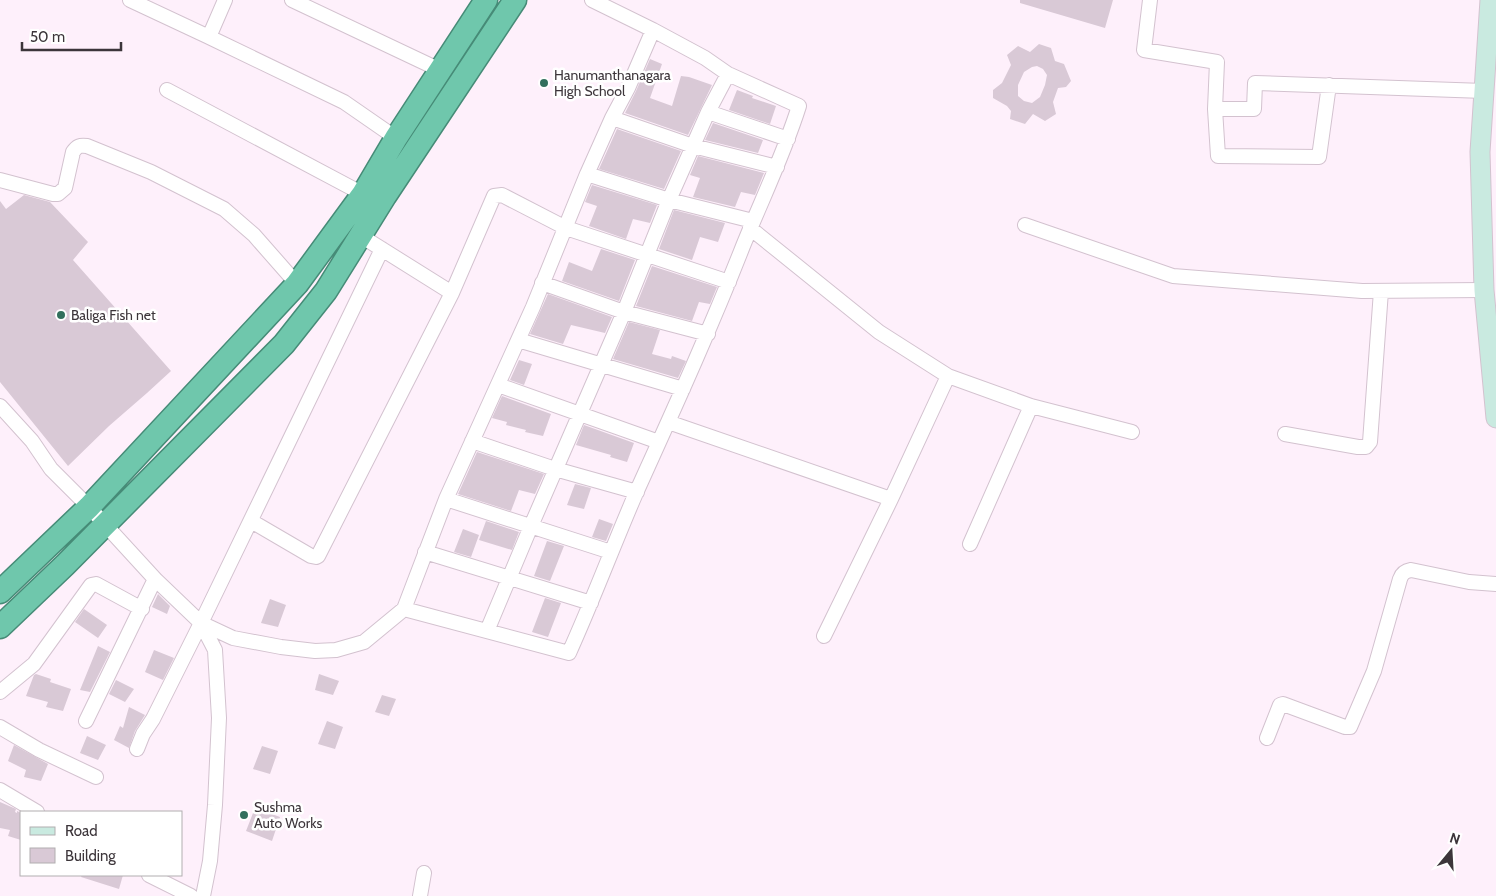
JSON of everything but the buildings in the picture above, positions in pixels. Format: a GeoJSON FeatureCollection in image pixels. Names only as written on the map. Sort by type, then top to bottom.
{"type":"FeatureCollection","features":[{"type":"Feature","properties":{"kind":"highway"},"geometry":{"type":"LineString","coordinates":[[0,592],[90,507],[297,284],[363,194],[396,138],[486,0]]}},
{"type":"Feature","properties":{"kind":"highway"},"geometry":{"type":"LineString","coordinates":[[0,627],[284,344],[326,291],[515,0]]}},
{"type":"Feature","properties":{"kind":"main road"},"geometry":{"type":"LineString","coordinates":[[1490,0],[1480,152],[1484,290],[1496,418]]}},
{"type":"Feature","properties":{"kind":"street"},"geometry":{"type":"LineString","coordinates":[[130,0],[344,102],[396,138]]}},
{"type":"Feature","properties":{"kind":"street"},"geometry":{"type":"LineString","coordinates":[[210,37],[225,0]]}},
{"type":"Feature","properties":{"kind":"street"},"geometry":{"type":"LineString","coordinates":[[292,0],[440,70]]}},
{"type":"Feature","properties":{"kind":"street"},"geometry":{"type":"LineString","coordinates":[[404,609],[570,653],[592,603],[611,552],[708,334],[777,167],[799,106],[728,74],[705,58],[592,0]]}},
{"type":"Feature","properties":{"kind":"street"},"geometry":{"type":"LineString","coordinates":[[1150,0],[1144,50],[1217,62],[1215,109],[1218,156],[1319,157],[1330,85]]}},
{"type":"Feature","properties":{"kind":"street"},"geometry":{"type":"LineString","coordinates":[[201,623],[233,638],[289,648],[315,651],[336,650],[364,642],[404,609],[446,499],[518,340],[587,174],[653,30]]}},
{"type":"Feature","properties":{"kind":"street"},"geometry":{"type":"LineString","coordinates":[[487,632],[555,469],[624,312],[668,200],[708,112],[728,74]]}},
{"type":"Feature","properties":{"kind":"street"},"geometry":{"type":"LineString","coordinates":[[1215,109],[1254,110],[1255,83],[1484,91]]}},
{"type":"Feature","properties":{"kind":"street"},"geometry":{"type":"LineString","coordinates":[[167,90],[363,194]]}},
{"type":"Feature","properties":{"kind":"street"},"geometry":{"type":"LineString","coordinates":[[708,112],[788,139]]}},
{"type":"Feature","properties":{"kind":"street"},"geometry":{"type":"LineString","coordinates":[[612,118],[693,146],[777,167]]}},
{"type":"Feature","properties":{"kind":"street"},"geometry":{"type":"LineString","coordinates":[[0,180],[58,194],[65,188],[73,152],[80,145],[87,146],[151,172],[224,209],[254,235],[297,284]]}},
{"type":"Feature","properties":{"kind":"street"},"geometry":{"type":"LineString","coordinates":[[587,174],[752,225],[879,332],[948,376],[1031,406],[1132,432]]}},
{"type":"Feature","properties":{"kind":"street"},"geometry":{"type":"LineString","coordinates":[[251,521],[311,556],[316,558],[318,556],[452,293],[494,196],[502,195],[566,228],[729,282]]}},
{"type":"Feature","properties":{"kind":"street"},"geometry":{"type":"LineString","coordinates":[[1025,225],[1173,276],[1362,291],[1484,290]]}},
{"type":"Feature","properties":{"kind":"street"},"geometry":{"type":"LineString","coordinates":[[361,236],[452,293]]}},
{"type":"Feature","properties":{"kind":"street"},"geometry":{"type":"LineString","coordinates":[[136,749],[201,623],[382,249]]}},
{"type":"Feature","properties":{"kind":"street"},"geometry":{"type":"LineString","coordinates":[[542,283],[624,312],[708,334]]}},
{"type":"Feature","properties":{"kind":"street"},"geometry":{"type":"LineString","coordinates":[[1285,434],[1358,447],[1366,447],[1370,442],[1381,291]]}},
{"type":"Feature","properties":{"kind":"street"},"geometry":{"type":"LineString","coordinates":[[518,340],[683,389]]}},
{"type":"Feature","properties":{"kind":"street"},"geometry":{"type":"LineString","coordinates":[[824,636],[948,376]]}},
{"type":"Feature","properties":{"kind":"street"},"geometry":{"type":"LineString","coordinates":[[498,385],[659,442]]}},
{"type":"Feature","properties":{"kind":"street"},"geometry":{"type":"LineString","coordinates":[[0,406],[32,441],[51,468],[90,507],[156,579],[201,623],[215,650],[219,718],[215,805],[210,862],[203,896]]}},
{"type":"Feature","properties":{"kind":"street"},"geometry":{"type":"LineString","coordinates":[[970,544],[1031,406]]}},
{"type":"Feature","properties":{"kind":"street"},"geometry":{"type":"LineString","coordinates":[[668,422],[891,499]]}},
{"type":"Feature","properties":{"kind":"street"},"geometry":{"type":"LineString","coordinates":[[472,441],[555,469],[637,492]]}},
{"type":"Feature","properties":{"kind":"street"},"geometry":{"type":"LineString","coordinates":[[446,499],[611,552]]}},
{"type":"Feature","properties":{"kind":"street"},"geometry":{"type":"LineString","coordinates":[[425,552],[592,603]]}},
{"type":"Feature","properties":{"kind":"street"},"geometry":{"type":"LineString","coordinates":[[1267,738],[1282,704],[1345,727],[1350,727],[1374,672],[1400,580],[1406,571],[1411,570],[1469,582],[1496,584]]}},
{"type":"Feature","properties":{"kind":"street"},"geometry":{"type":"LineString","coordinates":[[86,721],[156,579]]}},
{"type":"Feature","properties":{"kind":"street"},"geometry":{"type":"LineString","coordinates":[[0,692],[34,664],[91,585],[96,584],[142,609]]}},
{"type":"Feature","properties":{"kind":"street"},"geometry":{"type":"LineString","coordinates":[[0,727],[39,750],[96,777]]}},
{"type":"Feature","properties":{"kind":"street"},"geometry":{"type":"LineString","coordinates":[[0,790],[35,811]]}},
{"type":"Feature","properties":{"kind":"street"},"geometry":{"type":"LineString","coordinates":[[420,896],[424,873]]}},
{"type":"Feature","properties":{"kind":"street"},"geometry":{"type":"LineString","coordinates":[[151,876],[191,896]]}},
{"type":"Feature","properties":{"kind":"place","name":"Hanumanthanagara High School"},"geometry":{"type":"Point","coordinates":[544,83]}},
{"type":"Feature","properties":{"kind":"place","name":"Baliga Fish net"},"geometry":{"type":"Point","coordinates":[61,315]}},
{"type":"Feature","properties":{"kind":"place","name":"Sushma Auto Works"},"geometry":{"type":"Point","coordinates":[244,815]}}]}
